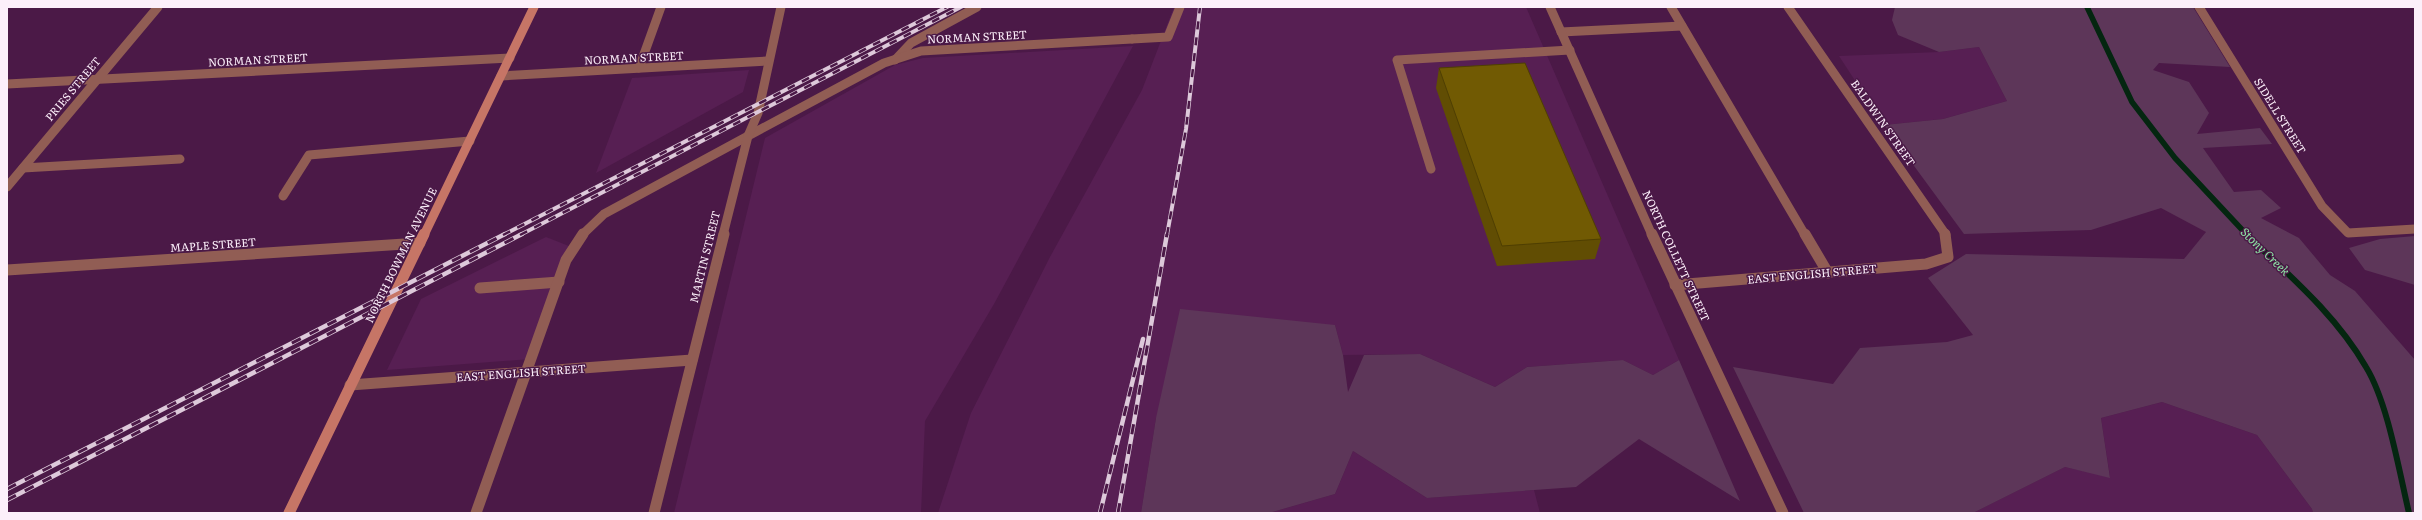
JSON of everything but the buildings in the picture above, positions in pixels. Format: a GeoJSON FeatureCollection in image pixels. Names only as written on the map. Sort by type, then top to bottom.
{"type":"FeatureCollection","features":[{"type":"Feature","properties":{"kind":"street","name":"PRIES STREET"},"geometry":{"type":"LineString","coordinates":[[7,187],[158,7]]}},
{"type":"Feature","properties":{"kind":"street","name":"NORTH BOWMAN AVENUE"},"geometry":{"type":"LineString","coordinates":[[289,513],[534,7]]}},
{"type":"Feature","properties":{"kind":"street"},"geometry":{"type":"LineString","coordinates":[[639,68],[661,7]]}},
{"type":"Feature","properties":{"kind":"street","name":"MARTIN STREET"},"geometry":{"type":"LineString","coordinates":[[654,513],[748,136],[758,113],[768,61],[781,7]]}},
{"type":"Feature","properties":{"kind":"street"},"geometry":{"type":"LineString","coordinates":[[895,60],[911,43],[977,7]]}},
{"type":"Feature","properties":{"kind":"street","name":"NORMAN STREET"},"geometry":{"type":"LineString","coordinates":[[476,513],[524,372],[570,254],[583,234],[604,214],[884,63],[921,51],[1168,37],[1180,7]]}},
{"type":"Feature","properties":{"kind":"street","name":"NORTH COLLETT STREET"},"geometry":{"type":"LineString","coordinates":[[1550,7],[1675,285],[1783,513]]}},
{"type":"Feature","properties":{"kind":"street"},"geometry":{"type":"LineString","coordinates":[[1671,7],[1828,273]]}},
{"type":"Feature","properties":{"kind":"street","name":"BALDWIN STREET"},"geometry":{"type":"LineString","coordinates":[[1788,7],[1948,236],[1948,257]]}},
{"type":"Feature","properties":{"kind":"street","name":"SIDELL STREET"},"geometry":{"type":"LineString","coordinates":[[2199,7],[2322,206],[2348,233],[2415,229]]}},
{"type":"Feature","properties":{"kind":"street"},"geometry":{"type":"LineString","coordinates":[[1561,32],[1682,26]]}},
{"type":"Feature","properties":{"kind":"street"},"geometry":{"type":"LineString","coordinates":[[1431,169],[1397,60],[1402,58],[1570,50]]}},
{"type":"Feature","properties":{"kind":"street","name":"NORMAN STREET"},"geometry":{"type":"LineString","coordinates":[[7,84],[510,58]]}},
{"type":"Feature","properties":{"kind":"street","name":"NORMAN STREET"},"geometry":{"type":"LineString","coordinates":[[501,76],[768,61]]}},
{"type":"Feature","properties":{"kind":"street"},"geometry":{"type":"LineString","coordinates":[[283,196],[309,155],[470,141]]}},
{"type":"Feature","properties":{"kind":"street"},"geometry":{"type":"LineString","coordinates":[[23,168],[61,164],[135,163],[180,159]]}},
{"type":"Feature","properties":{"kind":"street","name":"MAPLE STREET"},"geometry":{"type":"LineString","coordinates":[[7,270],[420,243]]}},
{"type":"Feature","properties":{"kind":"street","name":"EAST ENGLISH STREET"},"geometry":{"type":"LineString","coordinates":[[1675,285],[1926,264],[1948,257]]}},
{"type":"Feature","properties":{"kind":"street"},"geometry":{"type":"LineString","coordinates":[[480,288],[559,282]]}},
{"type":"Feature","properties":{"kind":"street","name":"EAST ENGLISH STREET"},"geometry":{"type":"LineString","coordinates":[[350,385],[692,360]]}},
{"type":"Feature","properties":{"kind":"shaded area"},"geometry":{"type":"Polygon","coordinates":[[[1174,7],[1526,7],[1679,360],[1653,375],[1623,360],[1527,367],[1495,387],[1420,354],[1343,355],[1335,325],[1156,418],[1141,513],[938,513],[971,413],[1050,257],[1142,90],[1174,7]]]}},
{"type":"Feature","properties":{"kind":"shaded area"},"geometry":{"type":"Polygon","coordinates":[[[1895,7],[2193,7],[2230,67],[2159,63],[2153,70],[2189,82],[2209,113],[2197,134],[2260,128],[2272,144],[2203,148],[2234,192],[2261,190],[2281,208],[2261,218],[2299,238],[2330,275],[2355,291],[2415,360],[2415,513],[2313,513],[2312,509],[2257,435],[2162,402],[2101,418],[2110,478],[2065,467],[1973,513],[1804,513],[1733,367],[1833,384],[1860,348],[1947,342],[1973,335],[1928,278],[1966,254],[2184,259],[2206,232],[2161,208],[2091,230],[1964,234],[1884,125],[1943,119],[2007,101],[1979,47],[1939,52],[1898,35],[1892,20],[1895,7]]]}},
{"type":"Feature","properties":{"kind":"shaded area"},"geometry":{"type":"Polygon","coordinates":[[[1133,46],[994,304],[925,421],[921,513],[674,513],[765,138],[895,65],[923,58],[1133,46]]]}},
{"type":"Feature","properties":{"kind":"shaded area"},"geometry":{"type":"Polygon","coordinates":[[[1979,47],[2007,101],[1943,119],[1884,125],[1839,56],[1939,52],[1979,47]]]}},
{"type":"Feature","properties":{"kind":"shaded area"},"geometry":{"type":"Polygon","coordinates":[[[749,70],[743,92],[596,173],[632,78],[749,70]]]}},
{"type":"Feature","properties":{"kind":"shaded area"},"geometry":{"type":"Polygon","coordinates":[[[2415,236],[2415,285],[2365,270],[2349,248],[2380,239],[2415,236]]]}},
{"type":"Feature","properties":{"kind":"shaded area"},"geometry":{"type":"Polygon","coordinates":[[[546,237],[574,248],[530,359],[387,370],[421,299],[546,237]]]}},
{"type":"Feature","properties":{"kind":"shaded area"},"geometry":{"type":"Polygon","coordinates":[[[1180,309],[1335,325],[1343,355],[1348,392],[1364,355],[1420,354],[1495,387],[1527,367],[1623,360],[1653,375],[1679,360],[1740,501],[1639,439],[1576,487],[1427,498],[1353,451],[1335,494],[1269,513],[1141,513],[1156,418],[1180,309]]]}},
{"type":"Feature","properties":{"kind":"shaded area"},"geometry":{"type":"Polygon","coordinates":[[[2162,402],[2257,435],[2312,509],[2313,513],[1973,513],[2065,467],[2110,477],[2101,418],[2162,402]]]}},
{"type":"Feature","properties":{"kind":"shaded area"},"geometry":{"type":"Polygon","coordinates":[[[1353,451],[1427,498],[1534,490],[1540,513],[1269,513],[1335,494],[1353,451]]]}},
{"type":"Feature","properties":{"kind":"waterway","name":"Stony Creek"},"geometry":{"type":"LineString","coordinates":[[2087,7],[2132,102],[2175,158],[2247,234]]}},
{"type":"Feature","properties":{"kind":"waterway","name":"Stony Creek"},"geometry":{"type":"LineString","coordinates":[[2247,234],[2311,296],[2341,330],[2366,367],[2374,382],[2387,418],[2409,513]]}},
{"type":"Feature","properties":{"kind":"railway"},"geometry":{"type":"LineString","coordinates":[[503,235],[947,7]]}},
{"type":"Feature","properties":{"kind":"railway"},"geometry":{"type":"LineString","coordinates":[[520,235],[961,7]]}},
{"type":"Feature","properties":{"kind":"railway"},"geometry":{"type":"LineString","coordinates":[[1167,235],[1186,129],[1200,7]]}},
{"type":"Feature","properties":{"kind":"railway"},"geometry":{"type":"LineString","coordinates":[[7,489],[505,234]]}},
{"type":"Feature","properties":{"kind":"railway"},"geometry":{"type":"LineString","coordinates":[[7,500],[522,234]]}},
{"type":"Feature","properties":{"kind":"railway"},"geometry":{"type":"LineString","coordinates":[[1118,513],[1167,234]]}},
{"type":"Feature","properties":{"kind":"railway"},"geometry":{"type":"LineString","coordinates":[[1100,513],[1143,339]]}}]}
